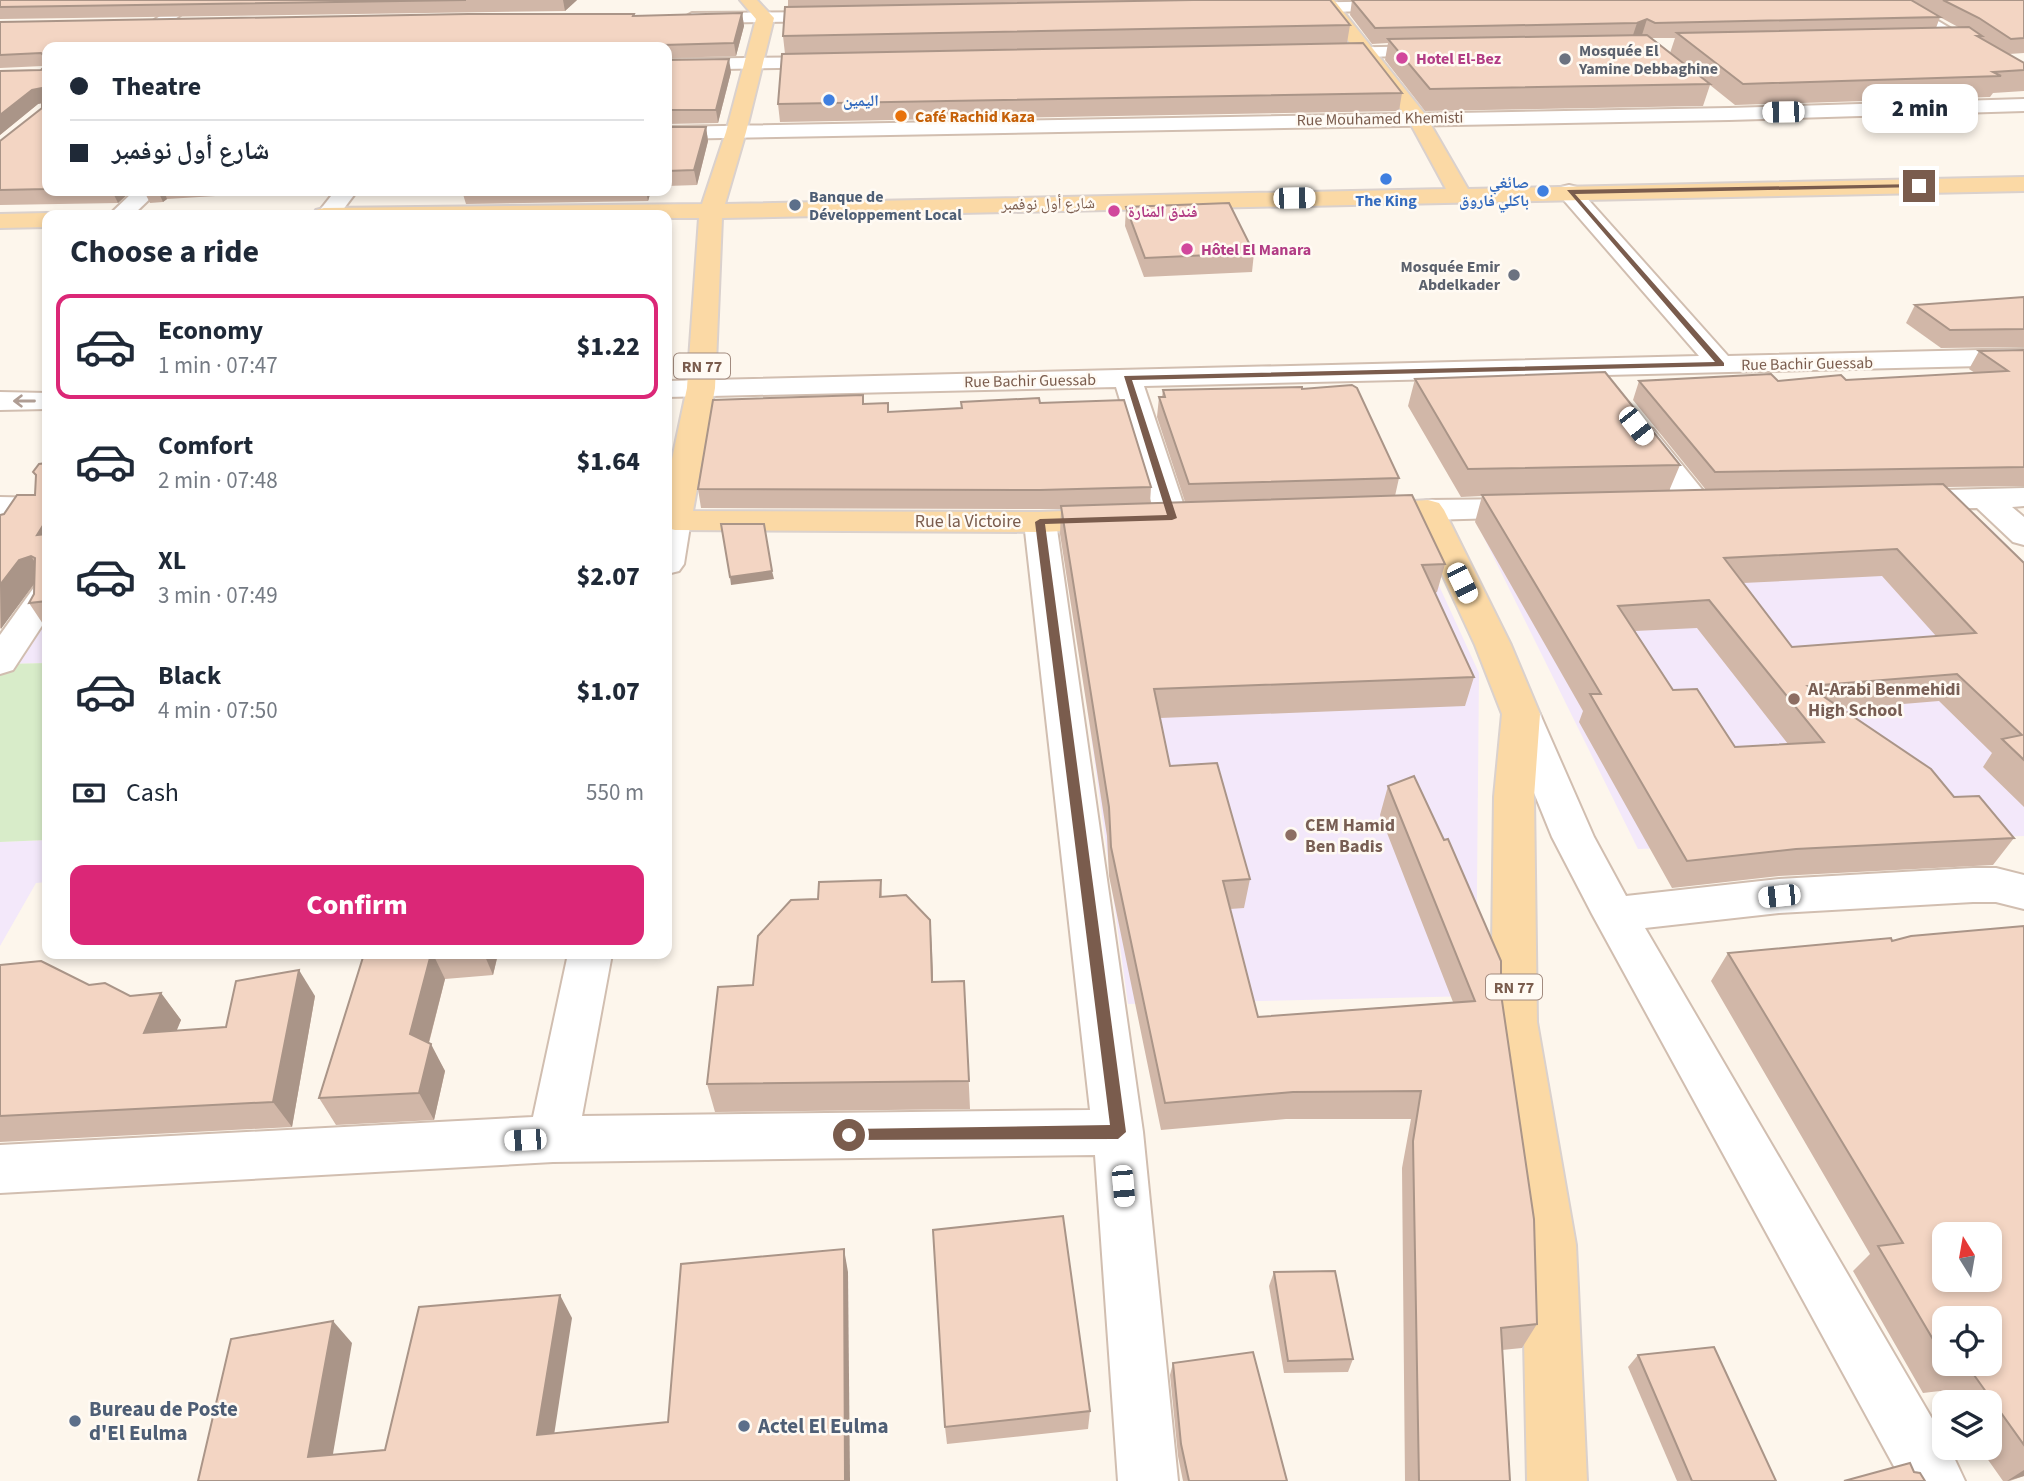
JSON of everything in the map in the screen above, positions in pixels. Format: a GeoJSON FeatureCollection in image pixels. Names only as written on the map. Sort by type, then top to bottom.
{"type":"FeatureCollection","features":[{"type":"Feature","properties":{"kind":"main road"},"geometry":{"type":"LineString","coordinates":[[711,211],[736,132],[765,18],[748,0]]}},
{"type":"Feature","properties":{"kind":"main road"},"geometry":{"type":"LineString","coordinates":[[1328,4],[1417,117],[1460,194]]}},
{"type":"Feature","properties":{"kind":"main road","name":"شارع أول نوفمبر"},"geometry":{"type":"LineString","coordinates":[[672,211],[2024,184]]}},
{"type":"Feature","properties":{"kind":"main road","name":"RN 77"},"geometry":{"type":"LineString","coordinates":[[672,516],[701,388],[711,211]]}},
{"type":"Feature","properties":{"kind":"main road"},"geometry":{"type":"LineString","coordinates":[[0,220],[42,220]]}},
{"type":"Feature","properties":{"kind":"main road"},"geometry":{"type":"LineString","coordinates":[[1334,513],[1428,510]]}},
{"type":"Feature","properties":{"kind":"main road","name":"RN 77"},"geometry":{"type":"LineString","coordinates":[[1428,510],[1493,645],[1521,714],[1514,797],[1514,1022],[1549,1245],[1557,1481]]}},
{"type":"Feature","properties":{"kind":"main road","name":"Rue la Victoire"},"geometry":{"type":"LineString","coordinates":[[672,520],[1040,522],[1186,517]]}},
{"type":"Feature","properties":{"kind":"street"},"geometry":{"type":"LineString","coordinates":[[133,42],[193,0]]}},
{"type":"Feature","properties":{"kind":"street"},"geometry":{"type":"LineString","coordinates":[[1891,0],[1965,40],[2004,66]]}},
{"type":"Feature","properties":{"kind":"street"},"geometry":{"type":"LineString","coordinates":[[1262,9],[1328,4],[1428,6]]}},
{"type":"Feature","properties":{"kind":"street"},"geometry":{"type":"LineString","coordinates":[[672,18],[862,16]]}},
{"type":"Feature","properties":{"kind":"street"},"geometry":{"type":"LineString","coordinates":[[129,25],[196,24]]}},
{"type":"Feature","properties":{"kind":"street"},"geometry":{"type":"LineString","coordinates":[[1924,41],[1965,40]]}},
{"type":"Feature","properties":{"kind":"street"},"geometry":{"type":"LineString","coordinates":[[1309,53],[1460,51]]}},
{"type":"Feature","properties":{"kind":"street"},"geometry":{"type":"LineString","coordinates":[[672,65],[852,62]]}},
{"type":"Feature","properties":{"kind":"street"},"geometry":{"type":"LineString","coordinates":[[1709,97],[1729,114]]}},
{"type":"Feature","properties":{"kind":"street","name":"Rue Mouhamed Khemisti"},"geometry":{"type":"LineString","coordinates":[[672,133],[1417,117],[1729,114],[2024,105]]}},
{"type":"Feature","properties":{"kind":"street"},"geometry":{"type":"LineString","coordinates":[[1569,192],[1721,365]]}},
{"type":"Feature","properties":{"kind":"street"},"geometry":{"type":"LineString","coordinates":[[126,210],[141,196]]}},
{"type":"Feature","properties":{"kind":"street"},"geometry":{"type":"LineString","coordinates":[[330,210],[342,196]]}},
{"type":"Feature","properties":{"kind":"street","name":"Rue Bachir Guessab"},"geometry":{"type":"LineString","coordinates":[[672,388],[2024,358]]}},
{"type":"Feature","properties":{"kind":"street"},"geometry":{"type":"LineString","coordinates":[[1589,368],[1619,405],[1712,505],[1658,506]]}},
{"type":"Feature","properties":{"kind":"street"},"geometry":{"type":"LineString","coordinates":[[1127,378],[1186,517]]}},
{"type":"Feature","properties":{"kind":"street"},"geometry":{"type":"LineString","coordinates":[[0,401],[42,401]]}},
{"type":"Feature","properties":{"kind":"street"},"geometry":{"type":"LineString","coordinates":[[1876,501],[2024,497]]}},
{"type":"Feature","properties":{"kind":"street"},"geometry":{"type":"LineString","coordinates":[[1985,498],[2024,535]]}},
{"type":"Feature","properties":{"kind":"street"},"geometry":{"type":"LineString","coordinates":[[0,506],[42,507]]}},
{"type":"Feature","properties":{"kind":"street"},"geometry":{"type":"LineString","coordinates":[[1428,510],[1563,508]]}},
{"type":"Feature","properties":{"kind":"street"},"geometry":{"type":"LineString","coordinates":[[1040,522],[1118,1132],[1148,1481]]}},
{"type":"Feature","properties":{"kind":"street"},"geometry":{"type":"LineString","coordinates":[[0,662],[42,600]]}},
{"type":"Feature","properties":{"kind":"street"},"geometry":{"type":"LineString","coordinates":[[1521,714],[1573,837],[1614,914],[1936,1481]]}},
{"type":"Feature","properties":{"kind":"street"},"geometry":{"type":"LineString","coordinates":[[1614,914],[1779,896],[1973,885],[1996,885],[2024,892]]}},
{"type":"Feature","properties":{"kind":"street"},"geometry":{"type":"LineString","coordinates":[[553,1139],[589,959]]}},
{"type":"Feature","properties":{"kind":"street"},"geometry":{"type":"LineString","coordinates":[[0,1169],[553,1139],[1118,1132]]}},
{"type":"Feature","properties":{"kind":"shaded area","name":"Al-Arabi Benmehidi High School"},"geometry":{"type":"Polygon","coordinates":[[[1985,523],[2024,562],[2024,836],[1638,849],[1483,536],[1985,523]]]}},
{"type":"Feature","properties":{"kind":"shaded area","name":"CEM Hamid Ben Badis"},"geometry":{"type":"Polygon","coordinates":[[[1414,531],[1479,673],[1476,996],[1128,1004],[1064,540],[1414,531]]]}},
{"type":"Feature","properties":{"kind":"shaded area"},"geometry":{"type":"Polygon","coordinates":[[[42,614],[42,663],[6,664],[42,614]]]}},
{"type":"Feature","properties":{"kind":"shaded area"},"geometry":{"type":"Polygon","coordinates":[[[42,840],[42,882],[36,883],[0,946],[0,842],[42,840]]]}},
{"type":"Feature","properties":{"kind":"green space"},"geometry":{"type":"Polygon","coordinates":[[[42,663],[42,840],[0,842],[0,673],[6,664],[42,663]]]}},
{"type":"Feature","properties":{"kind":"building"},"geometry":{"type":"Polygon","coordinates":[[[0,0],[466,0],[0,7],[0,0]]]}},
{"type":"Feature","properties":{"kind":"building"},"geometry":{"type":"Polygon","coordinates":[[[1330,0],[1350,25],[783,36],[785,7],[1330,0]]]}},
{"type":"Feature","properties":{"kind":"building"},"geometry":{"type":"Polygon","coordinates":[[[1352,0],[1911,0],[1940,17],[1655,23],[1647,19],[1637,23],[1375,28],[1352,0]]]}},
{"type":"Feature","properties":{"kind":"building"},"geometry":{"type":"Polygon","coordinates":[[[1943,0],[2024,0],[2024,38],[2011,39],[1979,18],[1943,0]]]}},
{"type":"Feature","properties":{"kind":"building"},"geometry":{"type":"Polygon","coordinates":[[[742,13],[734,43],[42,42],[42,54],[0,55],[0,22],[468,14],[634,14],[633,16],[742,13]]]}},
{"type":"Feature","properties":{"kind":"building"},"geometry":{"type":"Polygon","coordinates":[[[1969,27],[1982,36],[1977,36],[2024,63],[2024,70],[1993,72],[2001,76],[1743,84],[1677,33],[1969,27]]]}},
{"type":"Feature","properties":{"kind":"building"},"geometry":{"type":"Polygon","coordinates":[[[1647,35],[1710,84],[1430,89],[1388,39],[1647,35]]]}},
{"type":"Feature","properties":{"kind":"building"},"geometry":{"type":"Polygon","coordinates":[[[1363,43],[1402,93],[778,104],[782,54],[1363,43]]]}},
{"type":"Feature","properties":{"kind":"building"},"geometry":{"type":"Polygon","coordinates":[[[729,59],[716,110],[672,110],[672,60],[729,59]]]}},
{"type":"Feature","properties":{"kind":"building"},"geometry":{"type":"Polygon","coordinates":[[[41,70],[42,88],[32,90],[0,115],[0,71],[41,70]]]}},
{"type":"Feature","properties":{"kind":"building"},"geometry":{"type":"Polygon","coordinates":[[[42,108],[42,189],[0,190],[0,141],[42,108]]]}},
{"type":"Feature","properties":{"kind":"building"},"geometry":{"type":"Polygon","coordinates":[[[672,127],[706,127],[694,170],[672,171],[672,127]]]}},
{"type":"Feature","properties":{"kind":"building"},"geometry":{"type":"Polygon","coordinates":[[[1229,203],[1254,253],[1145,258],[1126,207],[1229,203]]]}},
{"type":"Feature","properties":{"kind":"building"},"geometry":{"type":"Polygon","coordinates":[[[2024,297],[2024,329],[1950,330],[1915,305],[2024,297]]]}},
{"type":"Feature","properties":{"kind":"building"},"geometry":{"type":"Polygon","coordinates":[[[2024,350],[2024,467],[1715,472],[1639,381],[1771,374],[1778,381],[1841,375],[1846,380],[2008,371],[1979,351],[2024,350]]]}},
{"type":"Feature","properties":{"kind":"building"},"geometry":{"type":"Polygon","coordinates":[[[1605,372],[1680,465],[1468,469],[1415,379],[1605,372]]]}},
{"type":"Feature","properties":{"kind":"building"},"geometry":{"type":"Polygon","coordinates":[[[1352,385],[1357,388],[1399,478],[1189,484],[1159,397],[1165,397],[1163,390],[1302,389],[1352,385]]]}},
{"type":"Feature","properties":{"kind":"building"},"geometry":{"type":"Polygon","coordinates":[[[863,395],[863,404],[888,403],[888,412],[962,408],[961,402],[1039,398],[1040,403],[1124,400],[1151,487],[1040,490],[698,489],[713,400],[863,395]]]}},
{"type":"Feature","properties":{"kind":"building"},"geometry":{"type":"Polygon","coordinates":[[[42,464],[42,527],[37,535],[42,534],[42,602],[29,603],[34,594],[35,558],[31,556],[19,560],[0,585],[0,515],[4,514],[17,495],[35,495],[36,475],[33,472],[42,464]]]}},
{"type":"Feature","properties":{"kind":"building","name":"Al-Arabi Benmehidi High School"},"geometry":{"type":"Polygon","coordinates":[[[1943,484],[2024,563],[2024,760],[2002,739],[2022,735],[1957,674],[1808,686],[1931,769],[1954,797],[1979,796],[2014,838],[1796,849],[1687,861],[1590,694],[1601,694],[1482,495],[1943,484]],[[1897,549],[1724,558],[1792,647],[1976,633],[1897,549]],[[1709,600],[1618,606],[1673,690],[1697,689],[1735,747],[1824,742],[1709,600]]]}},
{"type":"Feature","properties":{"kind":"building"},"geometry":{"type":"Polygon","coordinates":[[[1412,495],[1445,564],[1422,565],[1474,677],[1154,689],[1170,766],[1217,763],[1250,879],[1223,881],[1258,1017],[1475,1001],[1388,786],[1414,776],[1444,840],[1448,839],[1501,961],[1501,994],[1534,1219],[1537,1324],[1501,1328],[1510,1481],[1419,1481],[1413,1141],[1421,1091],[1293,1092],[1165,1103],[1111,847],[1109,807],[1061,506],[1412,495]]]}},
{"type":"Feature","properties":{"kind":"building"},"geometry":{"type":"Polygon","coordinates":[[[721,524],[764,524],[772,571],[730,577],[721,524]]]}},
{"type":"Feature","properties":{"kind":"building"},"geometry":{"type":"Polygon","coordinates":[[[881,880],[880,897],[906,895],[930,920],[932,982],[964,981],[969,1081],[707,1084],[718,987],[753,985],[758,936],[791,900],[818,899],[819,882],[881,880]]]}},
{"type":"Feature","properties":{"kind":"building"},"geometry":{"type":"Polygon","coordinates":[[[2024,926],[2024,1445],[2002,1414],[2002,1390],[1985,1390],[1975,1376],[2002,1376],[2002,1306],[1932,1306],[1932,1338],[1878,1246],[1903,1243],[1728,953],[1891,938],[1892,941],[1911,936],[2024,926]]]}},
{"type":"Feature","properties":{"kind":"building"},"geometry":{"type":"Polygon","coordinates":[[[362,959],[430,959],[410,1034],[431,1044],[419,1093],[319,1098],[362,959]]]}},
{"type":"Feature","properties":{"kind":"building"},"geometry":{"type":"Polygon","coordinates":[[[41,961],[89,985],[105,983],[130,996],[161,993],[144,1033],[226,1027],[236,981],[299,970],[273,1102],[0,1116],[0,965],[41,961]]]}},
{"type":"Feature","properties":{"kind":"building"},"geometry":{"type":"Polygon","coordinates":[[[1063,1216],[1090,1411],[945,1427],[933,1230],[1063,1216]]]}},
{"type":"Feature","properties":{"kind":"building"},"geometry":{"type":"Polygon","coordinates":[[[844,1249],[845,1481],[198,1481],[231,1339],[333,1321],[308,1457],[385,1450],[419,1307],[560,1295],[537,1435],[668,1422],[681,1264],[844,1249]]]}},
{"type":"Feature","properties":{"kind":"building"},"geometry":{"type":"Polygon","coordinates":[[[1335,1271],[1353,1359],[1288,1361],[1274,1272],[1335,1271]]]}},
{"type":"Feature","properties":{"kind":"building"},"geometry":{"type":"Polygon","coordinates":[[[1714,1347],[1776,1481],[1692,1481],[1638,1355],[1714,1347]]]}},
{"type":"Feature","properties":{"kind":"building"},"geometry":{"type":"Polygon","coordinates":[[[1253,1352],[1287,1481],[1189,1481],[1181,1444],[1173,1363],[1253,1352]]]}},
{"type":"Feature","properties":{"kind":"building"},"geometry":{"type":"Polygon","coordinates":[[[1910,1463],[1914,1472],[1920,1473],[1925,1481],[1844,1481],[1910,1463]]]}},
{"type":"Feature","properties":{"kind":"place","name":"Hotel El-Bez"},"geometry":{"type":"Point","coordinates":[1402,58]}},
{"type":"Feature","properties":{"kind":"place","name":"Mosquée El Yamine Debbaghine"},"geometry":{"type":"Point","coordinates":[1565,59]}},
{"type":"Feature","properties":{"kind":"place","name":"اليمين"},"geometry":{"type":"Point","coordinates":[829,100]}},
{"type":"Feature","properties":{"kind":"place","name":"Café Rachid Kaza"},"geometry":{"type":"Point","coordinates":[901,116]}},
{"type":"Feature","properties":{"kind":"place","name":"The King"},"geometry":{"type":"Point","coordinates":[1386,179]}},
{"type":"Feature","properties":{"kind":"place","name":"صائغي باكلي فاروق"},"geometry":{"type":"Point","coordinates":[1543,191]}},
{"type":"Feature","properties":{"kind":"place","name":"Banque de Développement Local"},"geometry":{"type":"Point","coordinates":[795,205]}},
{"type":"Feature","properties":{"kind":"place","name":"فندق المنارة"},"geometry":{"type":"Point","coordinates":[1114,211]}},
{"type":"Feature","properties":{"kind":"place","name":"Hôtel El Manara"},"geometry":{"type":"Point","coordinates":[1187,249]}},
{"type":"Feature","properties":{"kind":"place","name":"Mosquée Emir Abdelkader"},"geometry":{"type":"Point","coordinates":[1514,275]}},
{"type":"Feature","properties":{"kind":"place","name":"Al-Arabi Benmehidi High School"},"geometry":{"type":"Point","coordinates":[1794,699]}},
{"type":"Feature","properties":{"kind":"place","name":"CEM Hamid Ben Badis"},"geometry":{"type":"Point","coordinates":[1291,835]}},
{"type":"Feature","properties":{"kind":"place","name":"Bureau de Poste d'El Eulma"},"geometry":{"type":"Point","coordinates":[75,1421]}},
{"type":"Feature","properties":{"kind":"place","name":"Actel El Eulma"},"geometry":{"type":"Point","coordinates":[744,1426]}},
{"type":"Feature","properties":{"kind":"route"},"geometry":{"type":"LineString","coordinates":[[849,1135],[1118,1132],[1040,522],[1172,518],[1127,378],[1721,365],[1569,192],[1919,186]]}}]}
